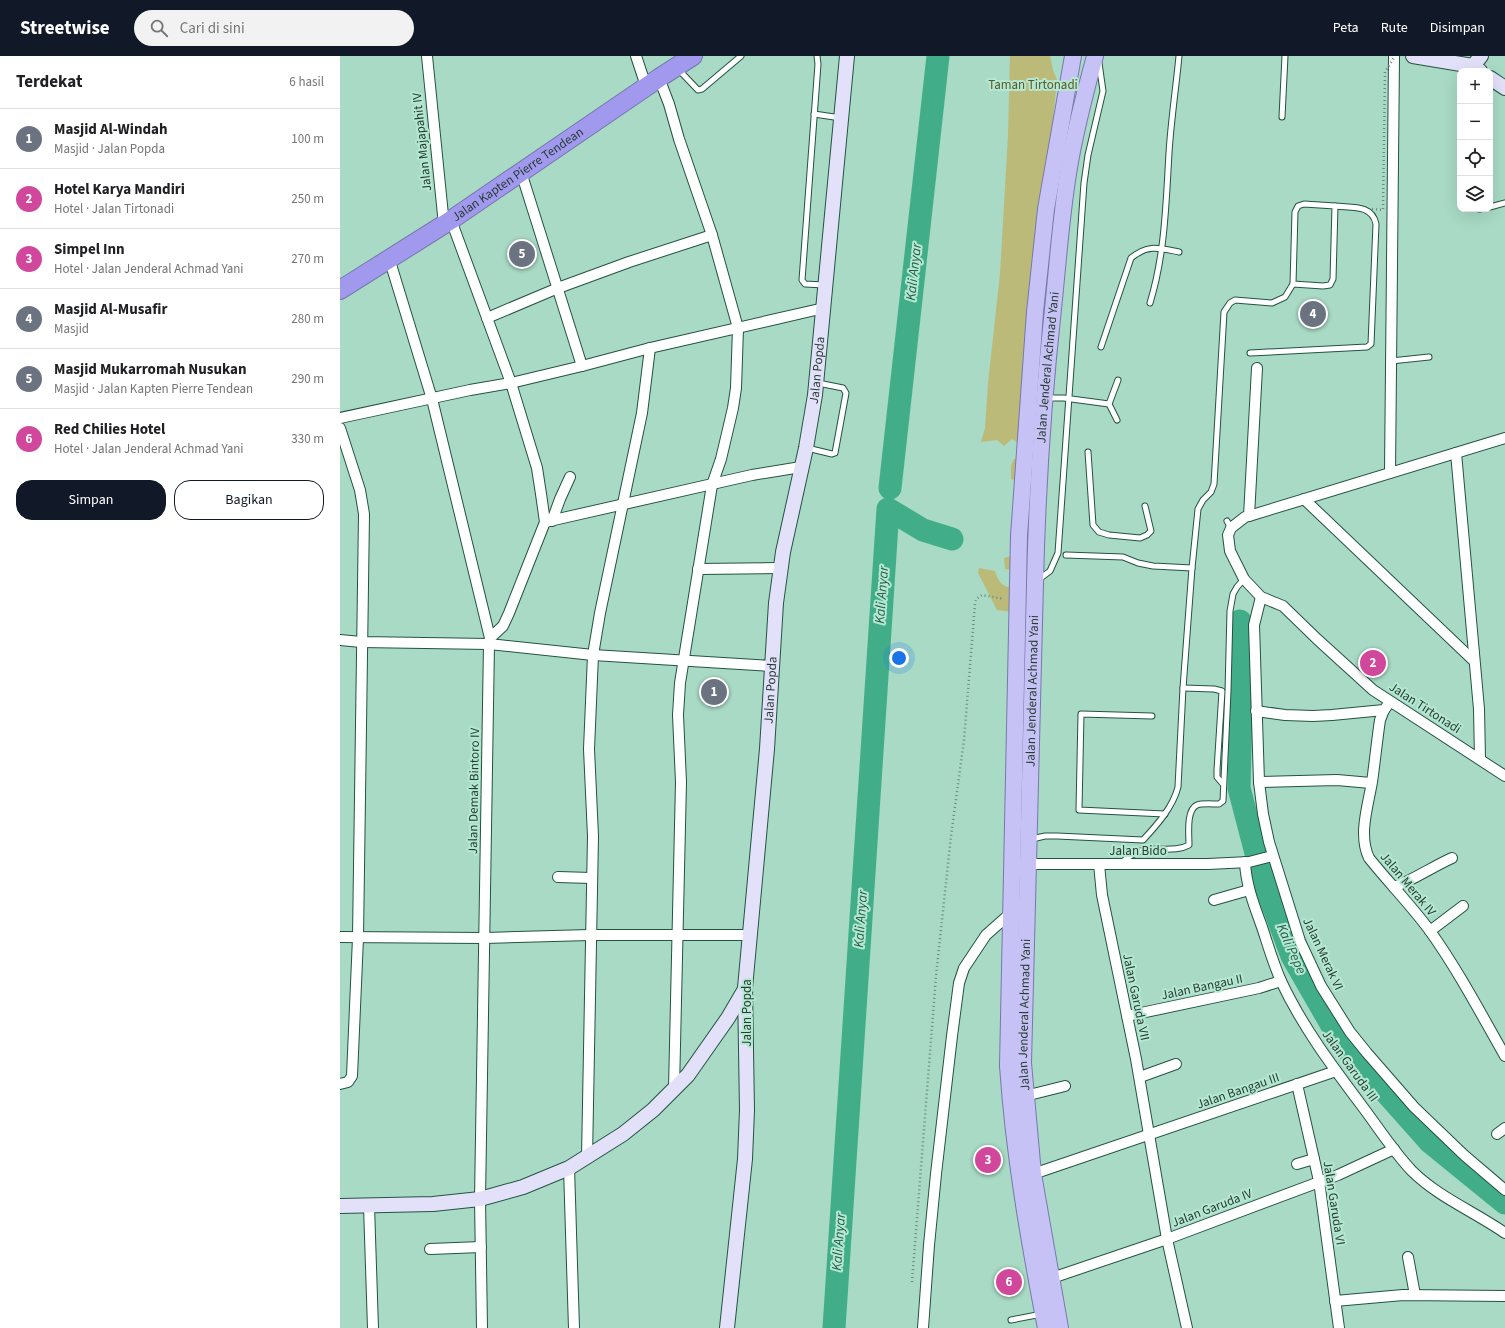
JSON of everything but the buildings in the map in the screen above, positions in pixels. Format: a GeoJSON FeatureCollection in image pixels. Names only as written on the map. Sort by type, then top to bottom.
{"type":"FeatureCollection","features":[{"type":"Feature","properties":{"kind":"highway","name":"Jalan Kapten Pierre Tendean"},"geometry":{"type":"LineString","coordinates":[[340,290],[448,222],[652,82],[693,56]]}},
{"type":"Feature","properties":{"kind":"main road","name":"Jalan Popda"},"geometry":{"type":"LineString","coordinates":[[727,1328],[745,1159],[747,1110],[745,988],[767,749],[776,603],[781,568],[813,410],[847,56]]}},
{"type":"Feature","properties":{"kind":"main road","name":"Jalan Jenderal Achmad Yani"},"geometry":{"type":"LineString","coordinates":[[1044,1321],[1044,1281],[1023,1063],[1028,840],[1024,712],[1018,601],[1019,536],[1036,298],[1046,209],[1073,56]]}},
{"type":"Feature","properties":{"kind":"main road","name":"Jalan Jenderal Achmad Yani"},"geometry":{"type":"LineString","coordinates":[[1060,1328],[1044,1281],[1019,1179],[1010,1099],[1008,1066],[1012,912],[1024,712],[1035,583],[1036,537],[1049,345],[1069,167],[1077,123],[1096,56]]}},
{"type":"Feature","properties":{"kind":"main road"},"geometry":{"type":"LineString","coordinates":[[1413,56],[1478,64]]}},
{"type":"Feature","properties":{"kind":"main road"},"geometry":{"type":"LineString","coordinates":[[1493,80],[1505,88]]}},
{"type":"Feature","properties":{"kind":"main road"},"geometry":{"type":"LineString","coordinates":[[1018,584],[1035,583]]}},
{"type":"Feature","properties":{"kind":"main road"},"geometry":{"type":"LineString","coordinates":[[340,1206],[433,1204],[480,1199],[522,1187],[569,1168],[623,1134],[654,1110],[688,1076],[728,1018],[745,988]]}},
{"type":"Feature","properties":{"kind":"street","name":"Jalan Majapahit IV"},"geometry":{"type":"LineString","coordinates":[[427,56],[448,222],[487,318],[511,383],[537,468],[548,522]]}},
{"type":"Feature","properties":{"kind":"street"},"geometry":{"type":"LineString","coordinates":[[636,56],[652,82],[669,104],[679,139],[712,236],[738,328],[734,408],[721,459],[712,485],[680,683],[678,715],[681,782],[674,1089]]}},
{"type":"Feature","properties":{"kind":"street"},"geometry":{"type":"LineString","coordinates":[[1390,473],[1395,56]]}},
{"type":"Feature","properties":{"kind":"street"},"geometry":{"type":"LineString","coordinates":[[522,172],[582,366]]}},
{"type":"Feature","properties":{"kind":"street"},"geometry":{"type":"LineString","coordinates":[[487,318],[558,288],[629,262],[712,236]]}},
{"type":"Feature","properties":{"kind":"street","name":"Jalan Demak Bintoro IV"},"geometry":{"type":"LineString","coordinates":[[389,258],[432,399],[490,641],[480,1199],[482,1328]]}},
{"type":"Feature","properties":{"kind":"street"},"geometry":{"type":"LineString","coordinates":[[340,418],[470,390],[511,383],[650,348],[824,308]]}},
{"type":"Feature","properties":{"kind":"street"},"geometry":{"type":"LineString","coordinates":[[587,1158],[592,836],[589,749],[593,655],[600,613],[642,413],[650,348]]}},
{"type":"Feature","properties":{"kind":"street"},"geometry":{"type":"LineString","coordinates":[[1257,368],[1249,516],[1505,438]]}},
{"type":"Feature","properties":{"kind":"street"},"geometry":{"type":"LineString","coordinates":[[340,428],[344,452],[360,490],[363,507],[358,938],[352,1076],[348,1082],[340,1084]]}},
{"type":"Feature","properties":{"kind":"street"},"geometry":{"type":"LineString","coordinates":[[1456,453],[1479,709],[1480,759]]}},
{"type":"Feature","properties":{"kind":"street"},"geometry":{"type":"LineString","coordinates":[[548,522],[752,475],[801,467]]}},
{"type":"Feature","properties":{"kind":"street"},"geometry":{"type":"LineString","coordinates":[[490,641],[503,626],[510,613],[548,522],[570,477]]}},
{"type":"Feature","properties":{"kind":"street"},"geometry":{"type":"LineString","coordinates":[[1304,499],[1474,661]]}},
{"type":"Feature","properties":{"kind":"street","name":"Jalan Tirtonadi"},"geometry":{"type":"LineString","coordinates":[[1249,516],[1245,517],[1229,528],[1230,551],[1244,579],[1261,597],[1283,606],[1373,690],[1505,776]]}},
{"type":"Feature","properties":{"kind":"street"},"geometry":{"type":"LineString","coordinates":[[698,570],[781,568]]}},
{"type":"Feature","properties":{"kind":"street","name":"Jalan Merak VI"},"geometry":{"type":"LineString","coordinates":[[1261,597],[1254,625],[1259,782],[1268,857],[1300,941],[1321,986],[1350,1032],[1414,1107],[1464,1155],[1505,1190]]}},
{"type":"Feature","properties":{"kind":"street"},"geometry":{"type":"LineString","coordinates":[[340,640],[361,642],[490,641],[593,655],[772,666]]}},
{"type":"Feature","properties":{"kind":"street"},"geometry":{"type":"LineString","coordinates":[[1256,711],[1285,715],[1332,715],[1384,710],[1390,701]]}},
{"type":"Feature","properties":{"kind":"street","name":"Jalan Merak IV"},"geometry":{"type":"LineString","coordinates":[[1384,710],[1380,720],[1372,783],[1365,822],[1365,850],[1369,858],[1407,901],[1430,931],[1453,965],[1505,1056]]}},
{"type":"Feature","properties":{"kind":"street"},"geometry":{"type":"LineString","coordinates":[[1259,782],[1347,780],[1372,783]]}},
{"type":"Feature","properties":{"kind":"street","name":"Jalan Bido"},"geometry":{"type":"LineString","coordinates":[[1027,864],[1208,864],[1249,862],[1268,857]]}},
{"type":"Feature","properties":{"kind":"street"},"geometry":{"type":"LineString","coordinates":[[1394,887],[1422,875],[1452,858]]}},
{"type":"Feature","properties":{"kind":"street","name":"Jalan Garuda III"},"geometry":{"type":"LineString","coordinates":[[1249,862],[1246,874],[1249,890],[1273,960],[1281,981],[1315,1042],[1412,1171],[1440,1193],[1505,1233]]}},
{"type":"Feature","properties":{"kind":"street","name":"Jalan Garuda VII"},"geometry":{"type":"LineString","coordinates":[[1098,864],[1102,895],[1140,1077],[1148,1135],[1167,1239],[1187,1328]]}},
{"type":"Feature","properties":{"kind":"street"},"geometry":{"type":"LineString","coordinates":[[558,877],[591,878]]}},
{"type":"Feature","properties":{"kind":"street"},"geometry":{"type":"LineString","coordinates":[[1214,900],[1249,890]]}},
{"type":"Feature","properties":{"kind":"street"},"geometry":{"type":"LineString","coordinates":[[1430,931],[1463,906]]}},
{"type":"Feature","properties":{"kind":"street"},"geometry":{"type":"LineString","coordinates":[[923,1328],[936,1174],[959,982],[964,968],[986,935],[1012,912]]}},
{"type":"Feature","properties":{"kind":"street"},"geometry":{"type":"LineString","coordinates":[[340,937],[485,938],[590,935],[751,935]]}},
{"type":"Feature","properties":{"kind":"street","name":"Jalan Bangau II"},"geometry":{"type":"LineString","coordinates":[[1127,1016],[1259,988],[1281,981]]}},
{"type":"Feature","properties":{"kind":"street"},"geometry":{"type":"LineString","coordinates":[[1140,1077],[1176,1064]]}},
{"type":"Feature","properties":{"kind":"street","name":"Jalan Bangau III"},"geometry":{"type":"LineString","coordinates":[[1033,1174],[1336,1070]]}},
{"type":"Feature","properties":{"kind":"street","name":"Jalan Garuda VI"},"geometry":{"type":"LineString","coordinates":[[1297,1084],[1319,1181],[1339,1328]]}},
{"type":"Feature","properties":{"kind":"street"},"geometry":{"type":"LineString","coordinates":[[1010,1099],[1066,1086]]}},
{"type":"Feature","properties":{"kind":"street","name":"Jalan Garuda IV"},"geometry":{"type":"LineString","coordinates":[[1044,1281],[1167,1239],[1368,1162],[1394,1149]]}},
{"type":"Feature","properties":{"kind":"street"},"geometry":{"type":"LineString","coordinates":[[1297,1164],[1314,1159]]}},
{"type":"Feature","properties":{"kind":"street"},"geometry":{"type":"LineString","coordinates":[[569,1168],[574,1328]]}},
{"type":"Feature","properties":{"kind":"street"},"geometry":{"type":"LineString","coordinates":[[369,1206],[373,1328]]}},
{"type":"Feature","properties":{"kind":"street"},"geometry":{"type":"LineString","coordinates":[[430,1250],[481,1247]]}},
{"type":"Feature","properties":{"kind":"street"},"geometry":{"type":"LineString","coordinates":[[1408,1257],[1415,1295]]}},
{"type":"Feature","properties":{"kind":"street"},"geometry":{"type":"LineString","coordinates":[[1335,1301],[1403,1295],[1505,1296]]}},
{"type":"Feature","properties":{"kind":"lane"},"geometry":{"type":"LineString","coordinates":[[676,67],[698,90],[702,89],[741,56]]}},
{"type":"Feature","properties":{"kind":"lane"},"geometry":{"type":"LineString","coordinates":[[816,56],[818,64],[802,280],[805,284],[826,286]]}},
{"type":"Feature","properties":{"kind":"lane"},"geometry":{"type":"LineString","coordinates":[[1035,583],[1050,571],[1058,553],[1084,183],[1088,155],[1103,92],[1096,56]]}},
{"type":"Feature","properties":{"kind":"lane"},"geometry":{"type":"LineString","coordinates":[[1150,303],[1163,249],[1169,151],[1179,56]]}},
{"type":"Feature","properties":{"kind":"lane"},"geometry":{"type":"LineString","coordinates":[[1282,117],[1285,56]]}},
{"type":"Feature","properties":{"kind":"lane"},"geometry":{"type":"LineString","coordinates":[[814,114],[841,118]]}},
{"type":"Feature","properties":{"kind":"lane"},"geometry":{"type":"LineString","coordinates":[[1493,206],[1505,203]]}},
{"type":"Feature","properties":{"kind":"lane"},"geometry":{"type":"LineString","coordinates":[[1028,840],[1045,836],[1143,840],[1165,814],[1176,795],[1178,787],[1183,688],[1192,568],[1198,509],[1203,500],[1211,492],[1214,484],[1224,312],[1230,303],[1235,300],[1272,303],[1285,297],[1293,284],[1295,212],[1298,206],[1304,204],[1366,209],[1375,218],[1376,224],[1371,344],[1367,347],[1250,353]]}},
{"type":"Feature","properties":{"kind":"lane"},"geometry":{"type":"LineString","coordinates":[[1293,284],[1323,286],[1330,284],[1333,279],[1335,206]]}},
{"type":"Feature","properties":{"kind":"lane"},"geometry":{"type":"LineString","coordinates":[[1101,348],[1131,258],[1140,251],[1148,248],[1179,252]]}},
{"type":"Feature","properties":{"kind":"lane"},"geometry":{"type":"LineString","coordinates":[[1391,361],[1429,357]]}},
{"type":"Feature","properties":{"kind":"lane"},"geometry":{"type":"LineString","coordinates":[[1117,420],[1109,404],[1118,380]]}},
{"type":"Feature","properties":{"kind":"lane"},"geometry":{"type":"LineString","coordinates":[[806,448],[832,454],[835,453],[846,393],[843,388],[816,382]]}},
{"type":"Feature","properties":{"kind":"lane"},"geometry":{"type":"LineString","coordinates":[[1045,398],[1068,398],[1109,404]]}},
{"type":"Feature","properties":{"kind":"lane"},"geometry":{"type":"LineString","coordinates":[[1088,452],[1093,526],[1099,532],[1109,535],[1140,538],[1147,535],[1151,531],[1145,506]]}},
{"type":"Feature","properties":{"kind":"lane"},"geometry":{"type":"LineString","coordinates":[[1066,555],[1123,556],[1138,563],[1154,566],[1192,568]]}},
{"type":"Feature","properties":{"kind":"lane"},"geometry":{"type":"LineString","coordinates":[[1121,864],[1135,853],[1150,850],[1183,848],[1189,845],[1189,815],[1193,808],[1198,804],[1219,804],[1222,801],[1228,691],[1230,611],[1233,594],[1244,579]]}},
{"type":"Feature","properties":{"kind":"lane"},"geometry":{"type":"LineString","coordinates":[[1183,688],[1214,689],[1222,691],[1217,777],[1223,784]]}},
{"type":"Feature","properties":{"kind":"lane"},"geometry":{"type":"LineString","coordinates":[[1152,716],[1081,714],[1079,810],[1165,814]]}},
{"type":"Feature","properties":{"kind":"lane"},"geometry":{"type":"LineString","coordinates":[[1011,1320],[1044,1321]]}},
{"type":"Feature","properties":{"kind":"path"},"geometry":{"type":"LineString","coordinates":[[1372,209],[1383,210],[1385,72],[1395,56]]}},
{"type":"Feature","properties":{"kind":"path"},"geometry":{"type":"LineString","coordinates":[[912,1282],[936,976],[951,836],[964,740],[975,604],[976,599],[982,595],[1018,601]]}},
{"type":"Feature","properties":{"kind":"green space","name":"Taman Tirtonadi"},"geometry":{"type":"Polygon","coordinates":[[[1010,56],[1050,56],[1057,80],[1020,444],[1012,439],[1004,446],[997,440],[981,442],[985,428],[988,383],[1000,274],[1008,135],[1010,56]]]}},
{"type":"Feature","properties":{"kind":"green space"},"geometry":{"type":"Polygon","coordinates":[[[1019,458],[1013,570],[1005,569],[1004,558],[1011,556],[1015,480],[1011,479],[1011,465],[1014,459],[1019,458]]]}},
{"type":"Feature","properties":{"kind":"green space"},"geometry":{"type":"Polygon","coordinates":[[[979,568],[995,571],[1000,582],[1005,586],[1012,588],[1011,612],[997,610],[978,573],[979,568]]]}},
{"type":"Feature","properties":{"kind":"waterway","name":"Kali Anyar"},"geometry":{"type":"LineString","coordinates":[[890,488],[938,56]]}},
{"type":"Feature","properties":{"kind":"waterway","name":"Kali Anyar"},"geometry":{"type":"LineString","coordinates":[[834,1328],[888,509],[923,530],[952,539]]}},
{"type":"Feature","properties":{"kind":"waterway","name":"Kali Pepe"},"geometry":{"type":"LineString","coordinates":[[1240,621],[1242,670],[1239,788],[1262,876],[1292,956],[1342,1043],[1430,1142],[1505,1203]]}},
{"type":"Feature","properties":{"kind":"place","name":"Masjid Mukarromah Nusukan"},"geometry":{"type":"Point","coordinates":[522,254]}},
{"type":"Feature","properties":{"kind":"place","name":"Masjid Al-Musafir"},"geometry":{"type":"Point","coordinates":[1313,314]}},
{"type":"Feature","properties":{"kind":"place","name":"Hotel Karya Mandiri"},"geometry":{"type":"Point","coordinates":[1373,663]}},
{"type":"Feature","properties":{"kind":"place","name":"Masjid Al-Windah"},"geometry":{"type":"Point","coordinates":[714,692]}},
{"type":"Feature","properties":{"kind":"place","name":"Simpel Inn"},"geometry":{"type":"Point","coordinates":[988,1160]}},
{"type":"Feature","properties":{"kind":"place","name":"Red Chilies Hotel"},"geometry":{"type":"Point","coordinates":[1009,1282]}}]}
